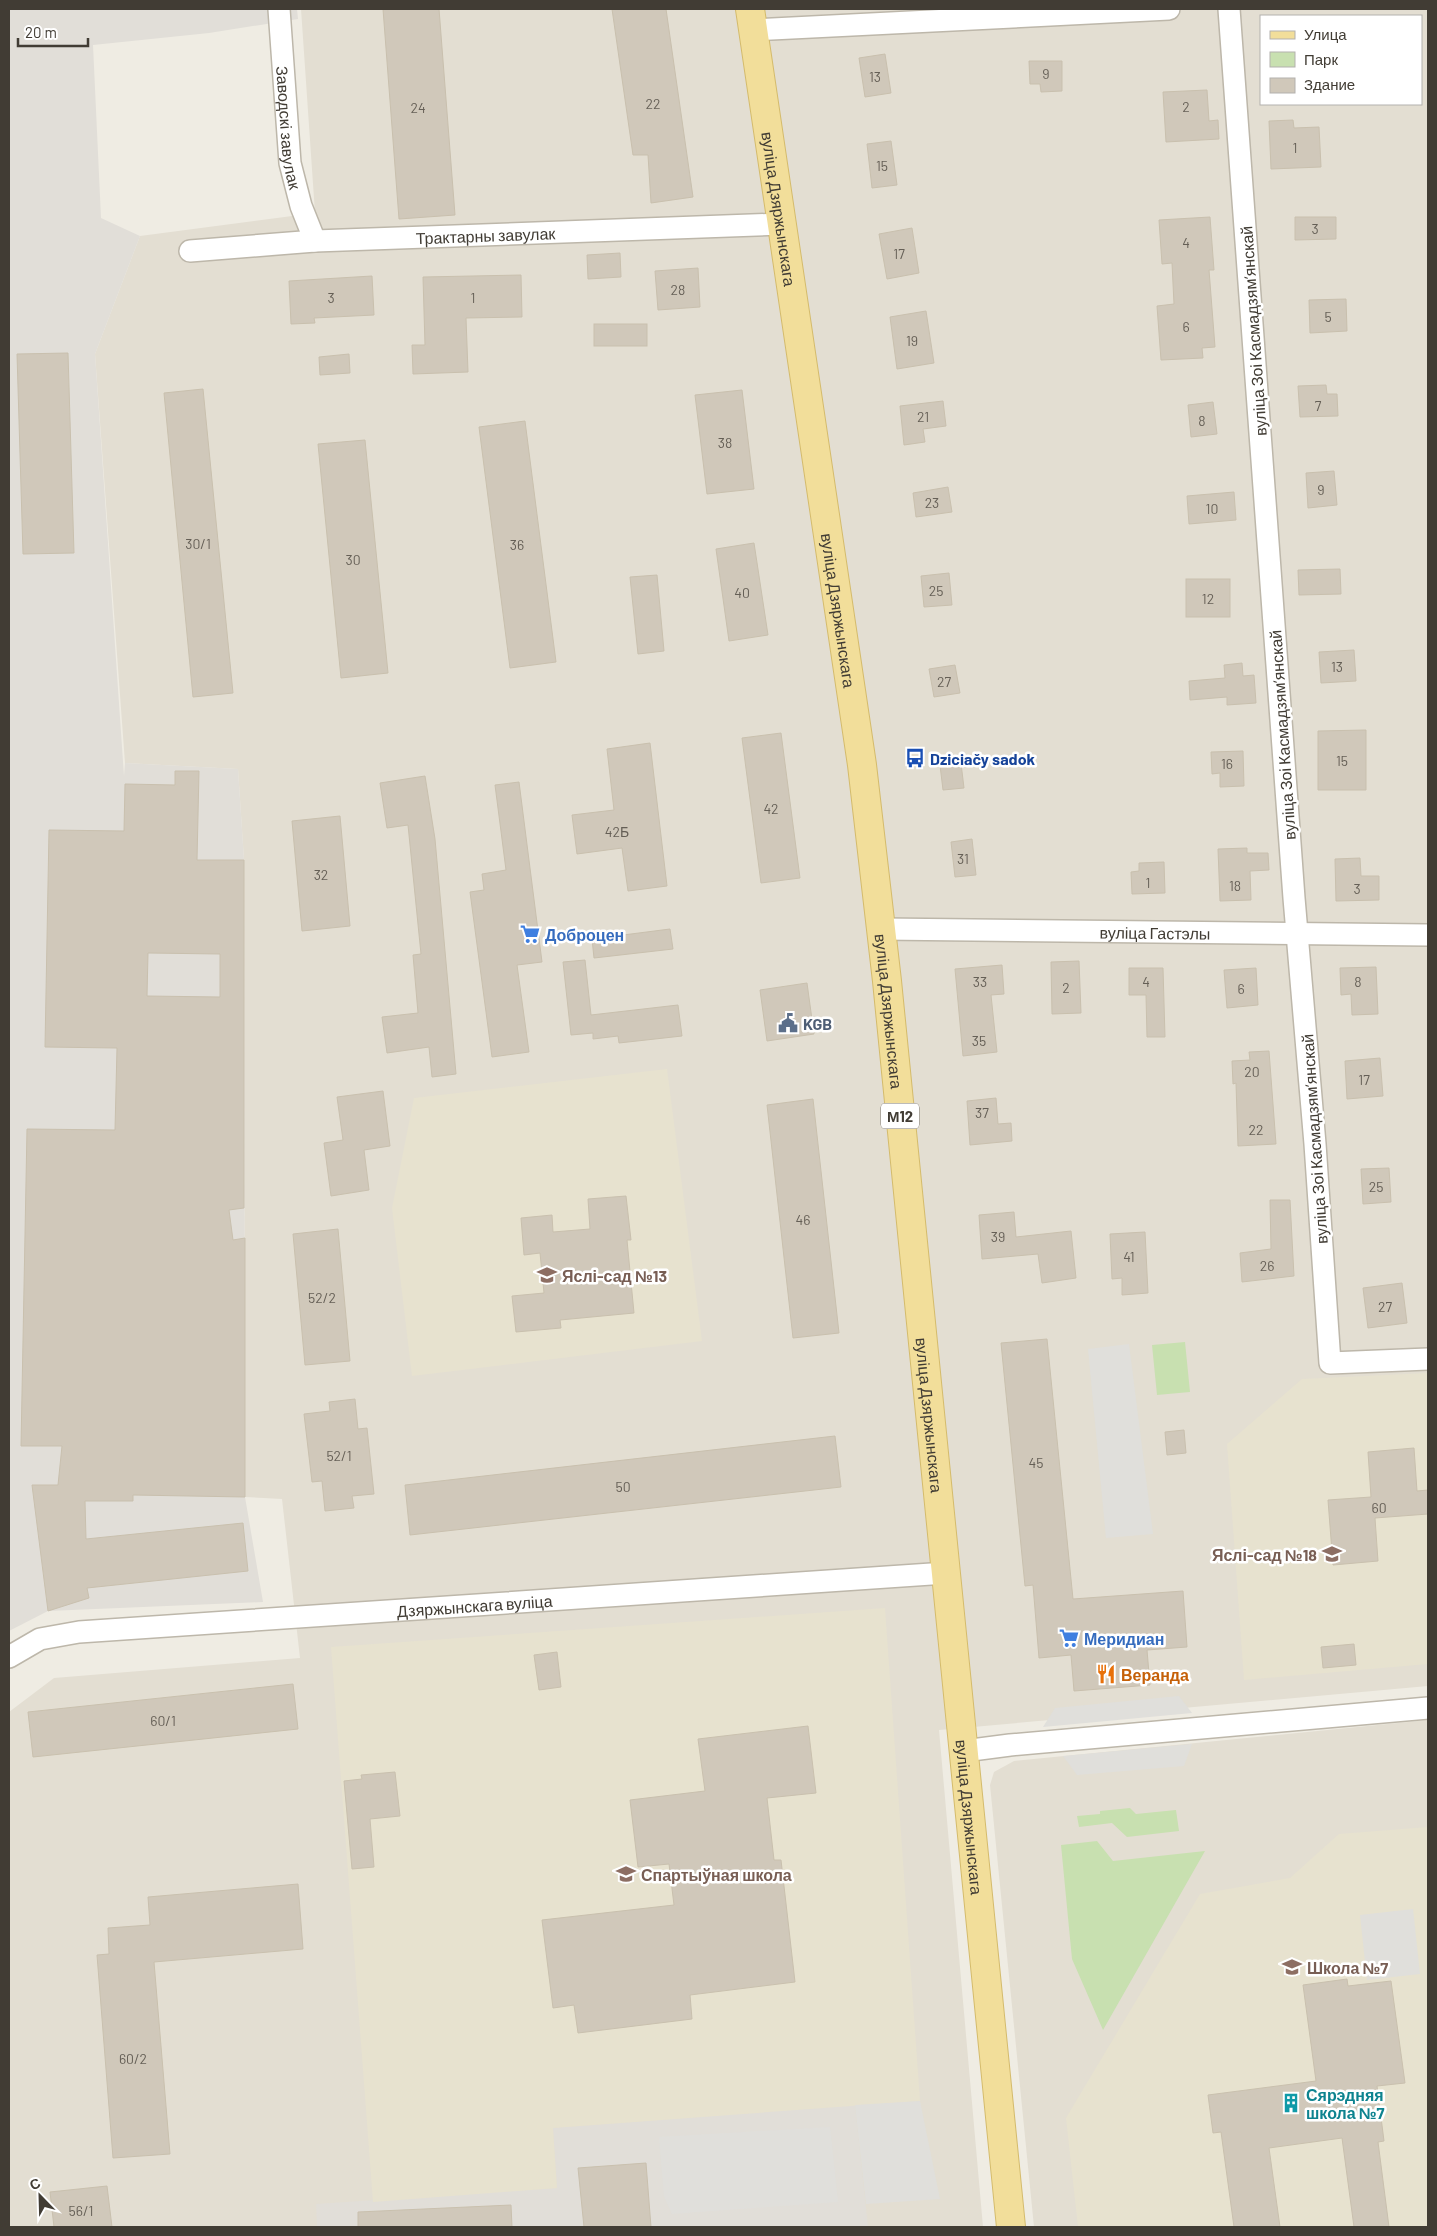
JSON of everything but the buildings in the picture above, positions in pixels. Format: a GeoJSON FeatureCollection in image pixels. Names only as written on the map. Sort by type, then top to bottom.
{"type":"FeatureCollection","features":[{"type":"Feature","properties":{"kind":"main road","name":"вуліца Дзяржынскага"},"geometry":{"type":"LineString","coordinates":[[752,19],[862,765],[881,929],[1011,2227]]}},
{"type":"Feature","properties":{"kind":"street","name":"Заводскі завулак"},"geometry":{"type":"LineString","coordinates":[[279,9],[290,163],[301,206],[314,241]]}},
{"type":"Feature","properties":{"kind":"street"},"geometry":{"type":"LineString","coordinates":[[752,19],[1169,9]]}},
{"type":"Feature","properties":{"kind":"street","name":"вуліца Зоі Касмадзямʼянскай"},"geometry":{"type":"LineString","coordinates":[[1229,9],[1296,934],[1315,1144],[1330,1363],[1428,1358]]}},
{"type":"Feature","properties":{"kind":"street","name":"Трактарны завулак"},"geometry":{"type":"LineString","coordinates":[[190,251],[314,241],[781,224]]}},
{"type":"Feature","properties":{"kind":"street","name":"вуліца Гастэлы"},"geometry":{"type":"LineString","coordinates":[[881,929],[1428,935]]}},
{"type":"Feature","properties":{"kind":"street","name":"Дзяржынскага вуліца"},"geometry":{"type":"LineString","coordinates":[[9,1657],[40,1640],[79,1632],[554,1598],[904,1578],[946,1573]]}},
{"type":"Feature","properties":{"kind":"street"},"geometry":{"type":"LineString","coordinates":[[964,1751],[1010,1745],[1428,1708]]}},
{"type":"Feature","properties":{"kind":"shaded area"},"geometry":{"type":"Polygon","coordinates":[[[9,9],[297,9],[298,19],[209,33],[93,45],[101,218],[140,236],[95,354],[124,776],[125,763],[238,769],[244,860],[245,1497],[263,1602],[48,1611],[9,1631],[9,9]]]}},
{"type":"Feature","properties":{"kind":"shaded area"},"geometry":{"type":"Polygon","coordinates":[[[301,9],[1428,9],[1428,1686],[939,1730],[983,2227],[9,2227],[9,1712],[54,1678],[300,1658],[282,1499],[245,1497],[244,860],[238,769],[125,763],[95,354],[140,236],[315,213],[301,9]]]}},
{"type":"Feature","properties":{"kind":"shaded area","name":"Яслі-сад №13"},"geometry":{"type":"Polygon","coordinates":[[[667,1069],[702,1341],[412,1376],[392,1208],[414,1098],[667,1069]]]}},
{"type":"Feature","properties":{"kind":"shaded area"},"geometry":{"type":"Polygon","coordinates":[[[1129,1344],[1153,1534],[1106,1538],[1088,1349],[1129,1344]]]}},
{"type":"Feature","properties":{"kind":"shaded area","name":"Яслі-сад №18"},"geometry":{"type":"Polygon","coordinates":[[[1428,1373],[1428,1664],[1244,1680],[1227,1444],[1302,1379],[1428,1373]]]}},
{"type":"Feature","properties":{"kind":"shaded area","name":"Спартыўная школа"},"geometry":{"type":"Polygon","coordinates":[[[885,1608],[920,2101],[553,2128],[557,2188],[373,2202],[331,1647],[885,1608]]]}},
{"type":"Feature","properties":{"kind":"shaded area"},"geometry":{"type":"Polygon","coordinates":[[[1179,1696],[1192,1713],[1043,1727],[1055,1708],[1179,1696]]]}},
{"type":"Feature","properties":{"kind":"shaded area"},"geometry":{"type":"Polygon","coordinates":[[[1428,1720],[1428,2227],[1034,2227],[990,1785],[994,1772],[1014,1761],[1428,1720]]]}},
{"type":"Feature","properties":{"kind":"shaded area"},"geometry":{"type":"Polygon","coordinates":[[[1192,1744],[1184,1766],[1077,1775],[1063,1756],[1192,1744]]]}},
{"type":"Feature","properties":{"kind":"shaded area","name":"Школа №7"},"geometry":{"type":"Polygon","coordinates":[[[1428,1827],[1428,2227],[1078,2227],[1066,2118],[1200,1894],[1290,1878],[1339,1834],[1428,1827]]]}},
{"type":"Feature","properties":{"kind":"shaded area"},"geometry":{"type":"Polygon","coordinates":[[[1413,1909],[1420,1974],[1367,1980],[1360,1915],[1413,1909]]]}},
{"type":"Feature","properties":{"kind":"shaded area"},"geometry":{"type":"Polygon","coordinates":[[[920,2101],[940,2199],[866,2204],[855,2105],[920,2101]]]}},
{"type":"Feature","properties":{"kind":"shaded area"},"geometry":{"type":"Polygon","coordinates":[[[855,2105],[868,2227],[317,2227],[316,2204],[557,2188],[553,2128],[855,2105]]]}},
{"type":"Feature","properties":{"kind":"shaded area"},"geometry":{"type":"Polygon","coordinates":[[[830,2127],[838,2202],[672,2214],[664,2196],[659,2137],[830,2127]]]}},
{"type":"Feature","properties":{"kind":"green space"},"geometry":{"type":"Polygon","coordinates":[[[1185,1342],[1190,1392],[1157,1395],[1152,1345],[1185,1342]]]}},
{"type":"Feature","properties":{"kind":"green space"},"geometry":{"type":"Polygon","coordinates":[[[1130,1808],[1136,1814],[1176,1810],[1179,1831],[1127,1837],[1112,1823],[1079,1827],[1077,1816],[1100,1814],[1100,1811],[1130,1808]]]}},
{"type":"Feature","properties":{"kind":"green space"},"geometry":{"type":"Polygon","coordinates":[[[1097,1841],[1113,1861],[1205,1851],[1103,2030],[1072,1959],[1061,1845],[1097,1841]]]}},
{"type":"Feature","properties":{"kind":"place","name":"Dziciačy sadok"},"geometry":{"type":"Point","coordinates":[915,758]}},
{"type":"Feature","properties":{"kind":"place","name":"Доброцен"},"geometry":{"type":"Point","coordinates":[530,934]}},
{"type":"Feature","properties":{"kind":"place","name":"KGB"},"geometry":{"type":"Point","coordinates":[788,1023]}},
{"type":"Feature","properties":{"kind":"place","name":"Яслі-сад №13"},"geometry":{"type":"Point","coordinates":[547,1275]}},
{"type":"Feature","properties":{"kind":"place","name":"Яслі-сад №18"},"geometry":{"type":"Point","coordinates":[1332,1554]}},
{"type":"Feature","properties":{"kind":"place","name":"Меридиан"},"geometry":{"type":"Point","coordinates":[1069,1638]}},
{"type":"Feature","properties":{"kind":"place","name":"Веранда"},"geometry":{"type":"Point","coordinates":[1106,1674]}},
{"type":"Feature","properties":{"kind":"place","name":"Спартыўная школа"},"geometry":{"type":"Point","coordinates":[626,1874]}},
{"type":"Feature","properties":{"kind":"place","name":"Школа №7"},"geometry":{"type":"Point","coordinates":[1292,1967]}},
{"type":"Feature","properties":{"kind":"place","name":"Сярэдняя школа №7"},"geometry":{"type":"Point","coordinates":[1291,2103]}}]}
